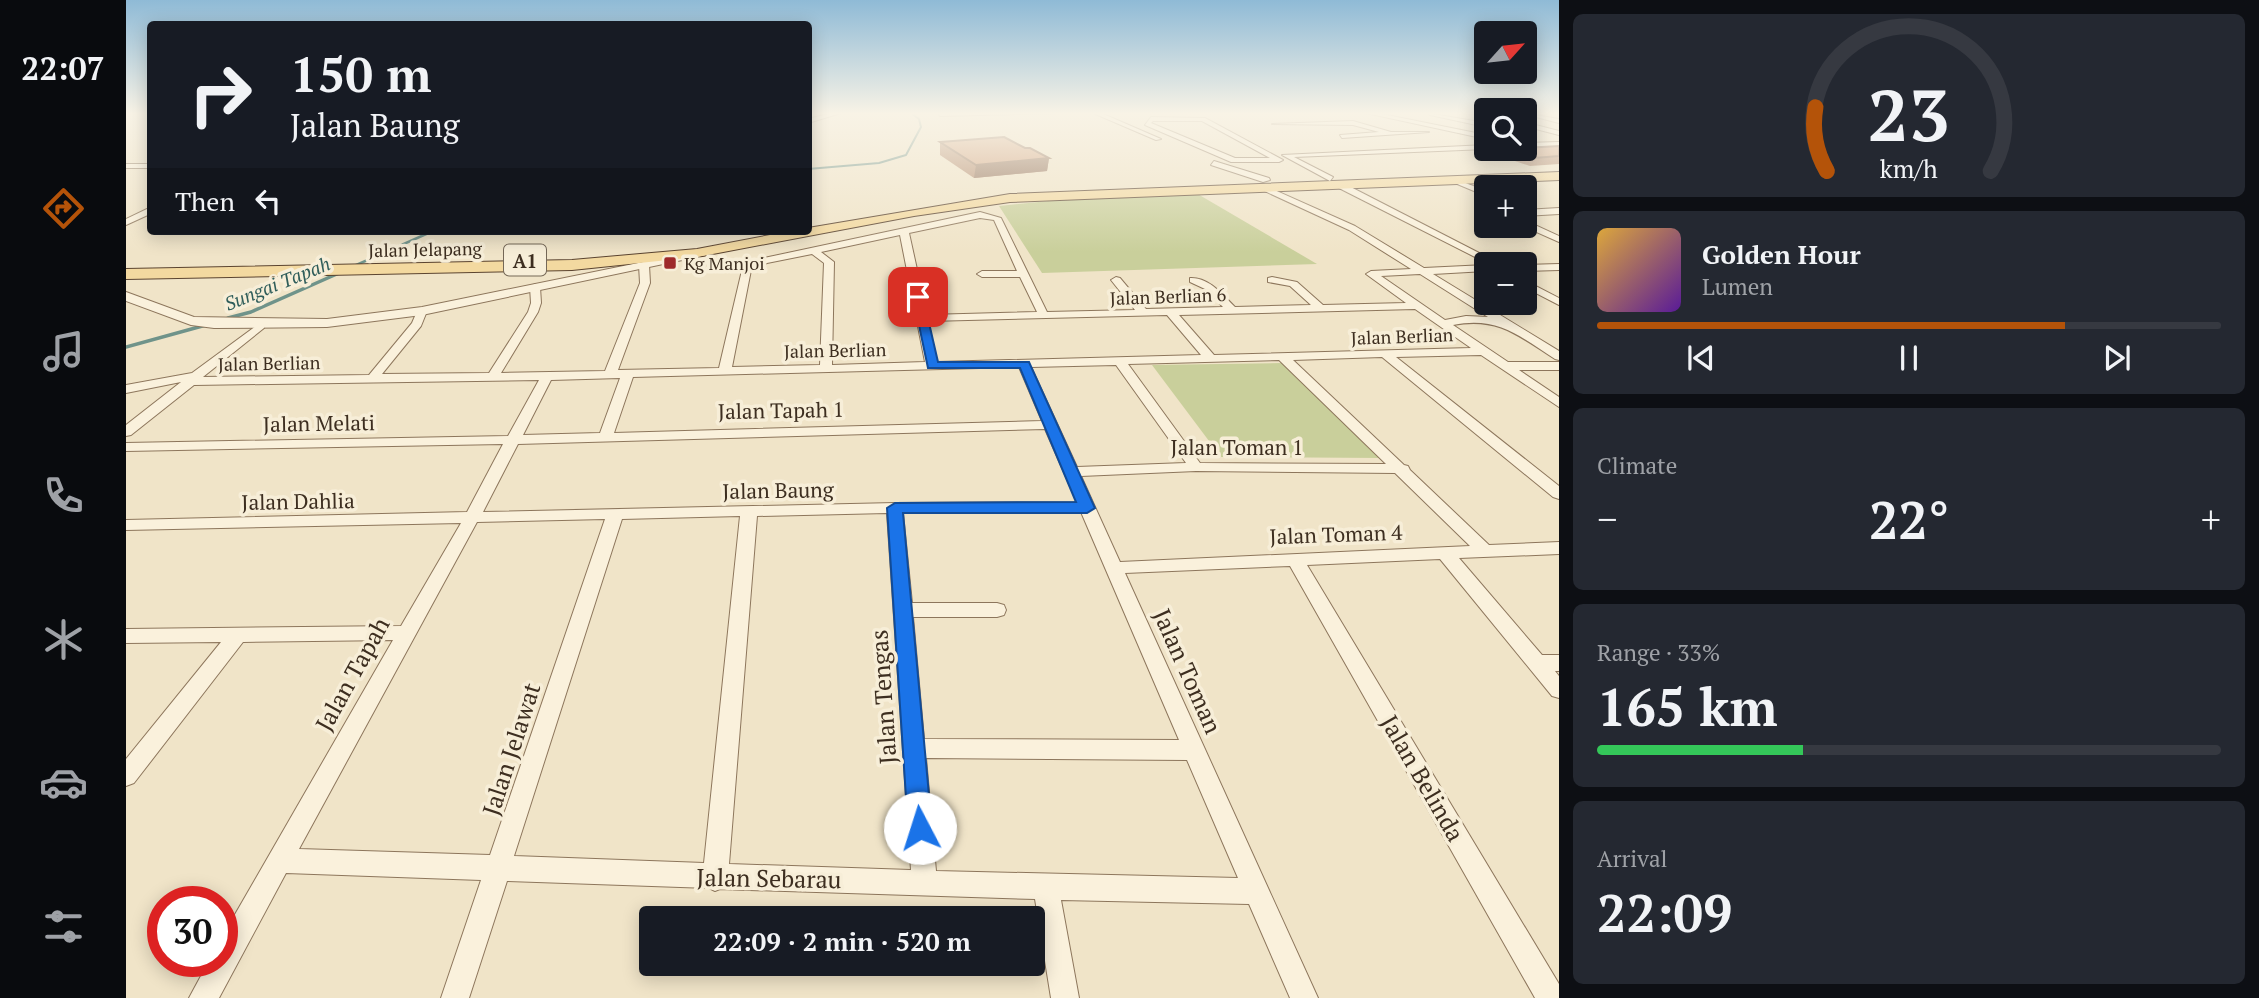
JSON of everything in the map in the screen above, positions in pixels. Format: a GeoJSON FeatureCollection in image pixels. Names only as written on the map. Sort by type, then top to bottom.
{"type":"FeatureCollection","features":[{"type":"Feature","properties":{"kind":"main road","name":"Jalan Jelapang"},"geometry":{"type":"LineString","coordinates":[[1333,181],[1520,171],[1559,173]]}},
{"type":"Feature","properties":{"kind":"main road","name":"Jalan Jelapang"},"geometry":{"type":"LineString","coordinates":[[812,231],[962,204],[1054,194],[1264,183],[1453,179],[1559,173]]}},
{"type":"Feature","properties":{"kind":"main road","name":"Jalan Jelapang"},"geometry":{"type":"LineString","coordinates":[[812,224],[989,195],[1244,178],[1264,183]]}},
{"type":"Feature","properties":{"kind":"main road","name":"Jalan Jelapang"},"geometry":{"type":"LineString","coordinates":[[401,266],[572,258],[666,250],[753,235]]}},
{"type":"Feature","properties":{"kind":"main road","name":"Jalan Jelapang"},"geometry":{"type":"LineString","coordinates":[[128,272],[636,263],[792,235]]}},
{"type":"Feature","properties":{"kind":"main road"},"geometry":{"type":"LineString","coordinates":[[636,263],[666,250],[710,250]]}},
{"type":"Feature","properties":{"kind":"street"},"geometry":{"type":"LineString","coordinates":[[1233,160],[1294,160],[1474,253]]}},
{"type":"Feature","properties":{"kind":"street"},"geometry":{"type":"LineString","coordinates":[[1208,161],[1244,178]]}},
{"type":"Feature","properties":{"kind":"street"},"geometry":{"type":"LineString","coordinates":[[126,166],[147,166]]}},
{"type":"Feature","properties":{"kind":"street"},"geometry":{"type":"LineString","coordinates":[[1453,179],[1474,192]]}},
{"type":"Feature","properties":{"kind":"street"},"geometry":{"type":"LineString","coordinates":[[1264,183],[1329,215],[1559,356]]}},
{"type":"Feature","properties":{"kind":"street"},"geometry":{"type":"LineString","coordinates":[[1537,212],[1559,211]]}},
{"type":"Feature","properties":{"kind":"street"},"geometry":{"type":"LineString","coordinates":[[126,222],[147,212]]}},
{"type":"Feature","properties":{"kind":"street"},"geometry":{"type":"LineString","coordinates":[[724,369],[746,268],[764,261],[987,214],[997,218],[1044,316]]}},
{"type":"Feature","properties":{"kind":"street"},"geometry":{"type":"LineString","coordinates":[[1537,229],[1559,239]]}},
{"type":"Feature","properties":{"kind":"street"},"geometry":{"type":"LineString","coordinates":[[904,232],[932,366]]}},
{"type":"Feature","properties":{"kind":"street"},"geometry":{"type":"LineString","coordinates":[[814,251],[825,256],[828,262],[825,368]]}},
{"type":"Feature","properties":{"kind":"street"},"geometry":{"type":"LineString","coordinates":[[126,296],[191,321],[236,326],[338,322],[422,311],[636,263],[645,283],[610,374]]}},
{"type":"Feature","properties":{"kind":"street"},"geometry":{"type":"LineString","coordinates":[[1537,268],[1559,267]]}},
{"type":"Feature","properties":{"kind":"street"},"geometry":{"type":"LineString","coordinates":[[1474,268],[1416,269],[1371,274],[1373,278],[1559,403]]}},
{"type":"Feature","properties":{"kind":"street"},"geometry":{"type":"LineString","coordinates":[[982,274],[1024,274]]}},
{"type":"Feature","properties":{"kind":"street"},"geometry":{"type":"LineString","coordinates":[[1116,280],[1144,314]]}},
{"type":"Feature","properties":{"kind":"street"},"geometry":{"type":"LineString","coordinates":[[1194,280],[1209,287],[1233,311]]}},
{"type":"Feature","properties":{"kind":"street"},"geometry":{"type":"LineString","coordinates":[[1272,281],[1293,284],[1320,308]]}},
{"type":"Feature","properties":{"kind":"street"},"geometry":{"type":"LineString","coordinates":[[493,376],[533,312],[535,287]]}},
{"type":"Feature","properties":{"kind":"street"},"geometry":{"type":"LineString","coordinates":[[1537,290],[1559,302]]}},
{"type":"Feature","properties":{"kind":"street","name":"Jalan Berlian 6"},"geometry":{"type":"LineString","coordinates":[[923,318],[1415,306]]}},
{"type":"Feature","properties":{"kind":"street"},"geometry":{"type":"LineString","coordinates":[[372,379],[417,324],[422,311]]}},
{"type":"Feature","properties":{"kind":"street"},"geometry":{"type":"LineString","coordinates":[[1171,313],[1211,359]]}},
{"type":"Feature","properties":{"kind":"street"},"geometry":{"type":"LineString","coordinates":[[1442,324],[1466,319],[1501,321]]}},
{"type":"Feature","properties":{"kind":"street"},"geometry":{"type":"LineString","coordinates":[[126,432],[260,326]]}},
{"type":"Feature","properties":{"kind":"street","name":"Jalan Berlian"},"geometry":{"type":"LineString","coordinates":[[126,389],[171,379],[547,376],[724,369],[1024,365],[1482,351]]}},
{"type":"Feature","properties":{"kind":"street"},"geometry":{"type":"LineString","coordinates":[[1385,354],[1559,494]]}},
{"type":"Feature","properties":{"kind":"street"},"geometry":{"type":"LineString","coordinates":[[1283,357],[1403,469],[1485,551]]}},
{"type":"Feature","properties":{"kind":"street"},"geometry":{"type":"LineString","coordinates":[[1120,362],[1196,467]]}},
{"type":"Feature","properties":{"kind":"street","name":"Jalan Toman"},"geometry":{"type":"LineString","coordinates":[[1024,365],[1304,998]]}},
{"type":"Feature","properties":{"kind":"street"},"geometry":{"type":"LineString","coordinates":[[1504,366],[1559,366]]}},
{"type":"Feature","properties":{"kind":"street"},"geometry":{"type":"LineString","coordinates":[[606,436],[628,373]]}},
{"type":"Feature","properties":{"kind":"street","name":"Jalan Tapah"},"geometry":{"type":"LineString","coordinates":[[203,998],[471,519],[547,376]]}},
{"type":"Feature","properties":{"kind":"street","name":"Jalan Tapah 1"},"geometry":{"type":"LineString","coordinates":[[512,438],[1050,425]]}},
{"type":"Feature","properties":{"kind":"street","name":"Jalan Melati"},"geometry":{"type":"LineString","coordinates":[[126,447],[512,438]]}},
{"type":"Feature","properties":{"kind":"street","name":"Jalan Toman 1"},"geometry":{"type":"LineString","coordinates":[[1072,472],[1196,467],[1403,469]]}},
{"type":"Feature","properties":{"kind":"street","name":"Jalan Baung"},"geometry":{"type":"LineString","coordinates":[[471,519],[895,508],[1087,508]]}},
{"type":"Feature","properties":{"kind":"street","name":"Jalan Tengas"},"geometry":{"type":"LineString","coordinates":[[895,508],[924,881]]}},
{"type":"Feature","properties":{"kind":"street"},"geometry":{"type":"LineString","coordinates":[[715,878],[749,512]]}},
{"type":"Feature","properties":{"kind":"street","name":"Jalan Jelawat"},"geometry":{"type":"LineString","coordinates":[[455,998],[615,515]]}},
{"type":"Feature","properties":{"kind":"street","name":"Jalan Dahlia"},"geometry":{"type":"LineString","coordinates":[[126,525],[471,519]]}},
{"type":"Feature","properties":{"kind":"street","name":"Jalan Toman 4"},"geometry":{"type":"LineString","coordinates":[[1114,568],[1559,548]]}},
{"type":"Feature","properties":{"kind":"street"},"geometry":{"type":"LineString","coordinates":[[1444,552],[1559,690]]}},
{"type":"Feature","properties":{"kind":"street","name":"Jalan Belinda"},"geometry":{"type":"LineString","coordinates":[[1294,558],[1551,998]]}},
{"type":"Feature","properties":{"kind":"street"},"geometry":{"type":"LineString","coordinates":[[903,610],[997,610]]}},
{"type":"Feature","properties":{"kind":"street"},"geometry":{"type":"LineString","coordinates":[[126,636],[405,633]]}},
{"type":"Feature","properties":{"kind":"street"},"geometry":{"type":"LineString","coordinates":[[126,776],[238,635]]}},
{"type":"Feature","properties":{"kind":"street"},"geometry":{"type":"LineString","coordinates":[[1536,663],[1559,663]]}},
{"type":"Feature","properties":{"kind":"street"},"geometry":{"type":"LineString","coordinates":[[914,748],[1194,750]]}},
{"type":"Feature","properties":{"kind":"street","name":"Jalan Sebarau"},"geometry":{"type":"LineString","coordinates":[[280,861],[500,867],[715,878],[924,881],[1046,889],[1257,891]]}},
{"type":"Feature","properties":{"kind":"street"},"geometry":{"type":"LineString","coordinates":[[1046,889],[1065,998]]}},
{"type":"Feature","properties":{"kind":"green space"},"geometry":{"type":"Polygon","coordinates":[[[1196,193],[1317,264],[1042,273],[999,206],[1098,196],[1196,193]]]}},
{"type":"Feature","properties":{"kind":"green space"},"geometry":{"type":"Polygon","coordinates":[[[1282,363],[1382,458],[1221,457],[1152,365],[1282,363]]]}},
{"type":"Feature","properties":{"kind":"building"},"geometry":{"type":"Polygon","coordinates":[[[968,160],[1033,160],[976,165],[968,160]]]}},
{"type":"Feature","properties":{"kind":"waterway","name":"Sungai Tapah"},"geometry":{"type":"LineString","coordinates":[[812,169],[891,160]]}},
{"type":"Feature","properties":{"kind":"waterway","name":"Sungai Tapah"},"geometry":{"type":"LineString","coordinates":[[354,266],[424,235]]}},
{"type":"Feature","properties":{"kind":"waterway","name":"Sungai Tapah"},"geometry":{"type":"LineString","coordinates":[[228,318],[251,312],[339,273]]}},
{"type":"Feature","properties":{"kind":"waterway","name":"Sungai Tapah"},"geometry":{"type":"LineString","coordinates":[[126,347],[206,325]]}},
{"type":"Feature","properties":{"kind":"place","name":"Kg Manjoi"},"geometry":{"type":"Point","coordinates":[670,263]}},
{"type":"Feature","properties":{"kind":"route"},"geometry":{"type":"LineString","coordinates":[[918,297],[932,366],[1024,365],[1087,508],[895,508],[920,828]]}}]}
